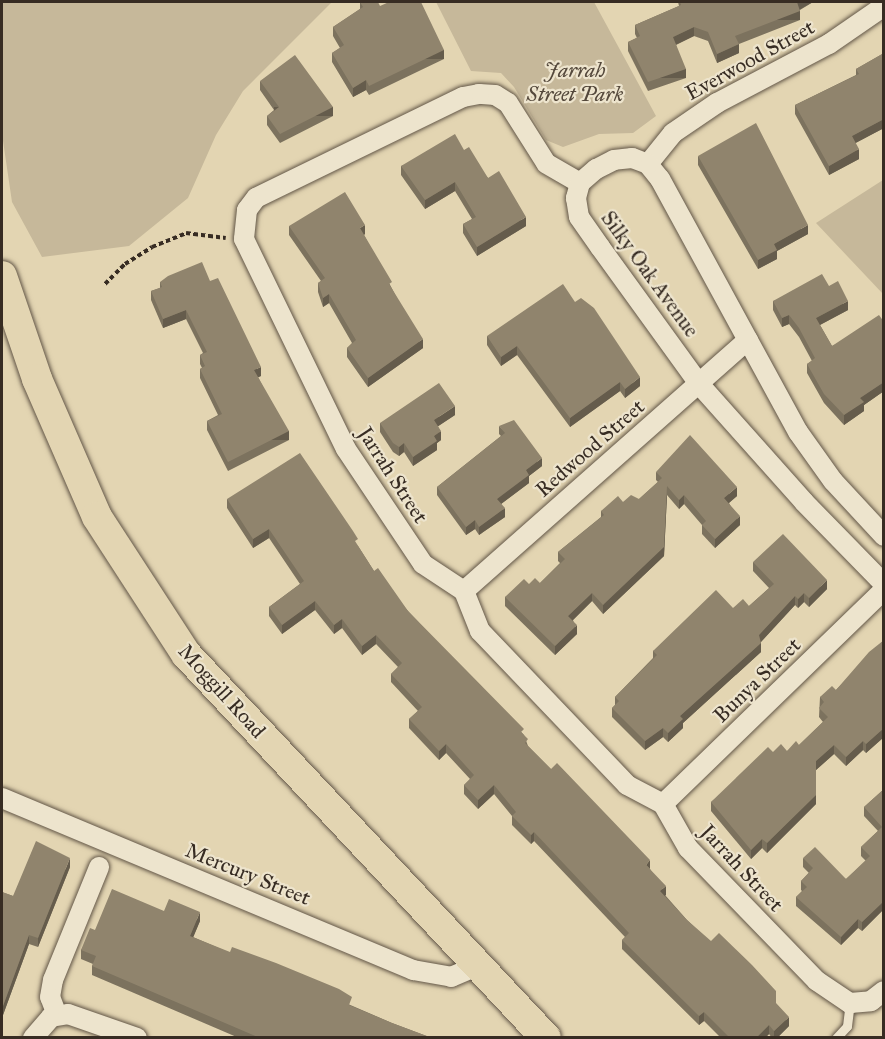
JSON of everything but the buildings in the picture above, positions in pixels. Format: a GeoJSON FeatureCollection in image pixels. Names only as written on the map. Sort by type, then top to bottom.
{"type":"FeatureCollection","features":[{"type":"Feature","properties":{"kind":"main road","name":"Moggill Road"},"geometry":{"type":"LineString","coordinates":[[2,276],[37,379],[64,446],[97,517],[148,600],[186,654],[546,1038]]}},
{"type":"Feature","properties":{"kind":"street","name":"Everwood Street"},"geometry":{"type":"LineString","coordinates":[[648,164],[673,133],[717,103],[829,44],[884,6]]}},
{"type":"Feature","properties":{"kind":"street"},"geometry":{"type":"LineString","coordinates":[[244,239],[247,210],[256,198],[463,97],[479,94],[495,95],[508,103],[546,163],[580,183],[614,159],[632,158],[648,164],[660,179],[748,340],[818,461],[884,536]]}},
{"type":"Feature","properties":{"kind":"street","name":"Silky Oak Avenue"},"geometry":{"type":"LineString","coordinates":[[580,183],[576,198],[579,217],[699,384],[804,502],[884,584]]}},
{"type":"Feature","properties":{"kind":"street","name":"Jarrah Street"},"geometry":{"type":"LineString","coordinates":[[244,239],[346,449],[423,564],[464,591]]}},
{"type":"Feature","properties":{"kind":"street","name":"Redwood Street"},"geometry":{"type":"LineString","coordinates":[[464,591],[748,340]]}},
{"type":"Feature","properties":{"kind":"street","name":"Bunya Street"},"geometry":{"type":"LineString","coordinates":[[663,804],[884,590]]}},
{"type":"Feature","properties":{"kind":"street"},"geometry":{"type":"LineString","coordinates":[[464,591],[480,631],[627,785],[663,804]]}},
{"type":"Feature","properties":{"kind":"street","name":"Mercury Street"},"geometry":{"type":"LineString","coordinates":[[2,798],[412,970],[452,977],[477,966]]}},
{"type":"Feature","properties":{"kind":"street","name":"Jarrah Street"},"geometry":{"type":"LineString","coordinates":[[663,804],[688,848],[816,981],[850,1003]]}},
{"type":"Feature","properties":{"kind":"street"},"geometry":{"type":"LineString","coordinates":[[57,1015],[50,998],[53,981],[99,867]]}},
{"type":"Feature","properties":{"kind":"street"},"geometry":{"type":"LineString","coordinates":[[850,1003],[871,1001],[884,991]]}},
{"type":"Feature","properties":{"kind":"street"},"geometry":{"type":"LineString","coordinates":[[33,1038],[38,1028],[57,1015],[81,1015],[137,1038]]}},
{"type":"Feature","properties":{"kind":"lane"},"geometry":{"type":"LineString","coordinates":[[836,1038],[847,1026],[850,1003]]}},
{"type":"Feature","properties":{"kind":"path"},"geometry":{"type":"LineString","coordinates":[[105,284],[125,264],[152,247],[186,233],[244,239]]}},
{"type":"Feature","properties":{"kind":"green space"},"geometry":{"type":"Polygon","coordinates":[[[2,2],[332,2],[243,91],[216,135],[188,198],[129,246],[42,257],[12,202],[2,134],[2,2]]]}},
{"type":"Feature","properties":{"kind":"green space","name":"Jarrah Street Park"},"geometry":{"type":"Polygon","coordinates":[[[436,2],[594,2],[656,116],[633,133],[599,134],[563,147],[546,140],[514,87],[501,73],[471,71],[436,2]]]}},
{"type":"Feature","properties":{"kind":"green space"},"geometry":{"type":"Polygon","coordinates":[[[883,180],[883,294],[816,223],[883,180]]]}}]}
